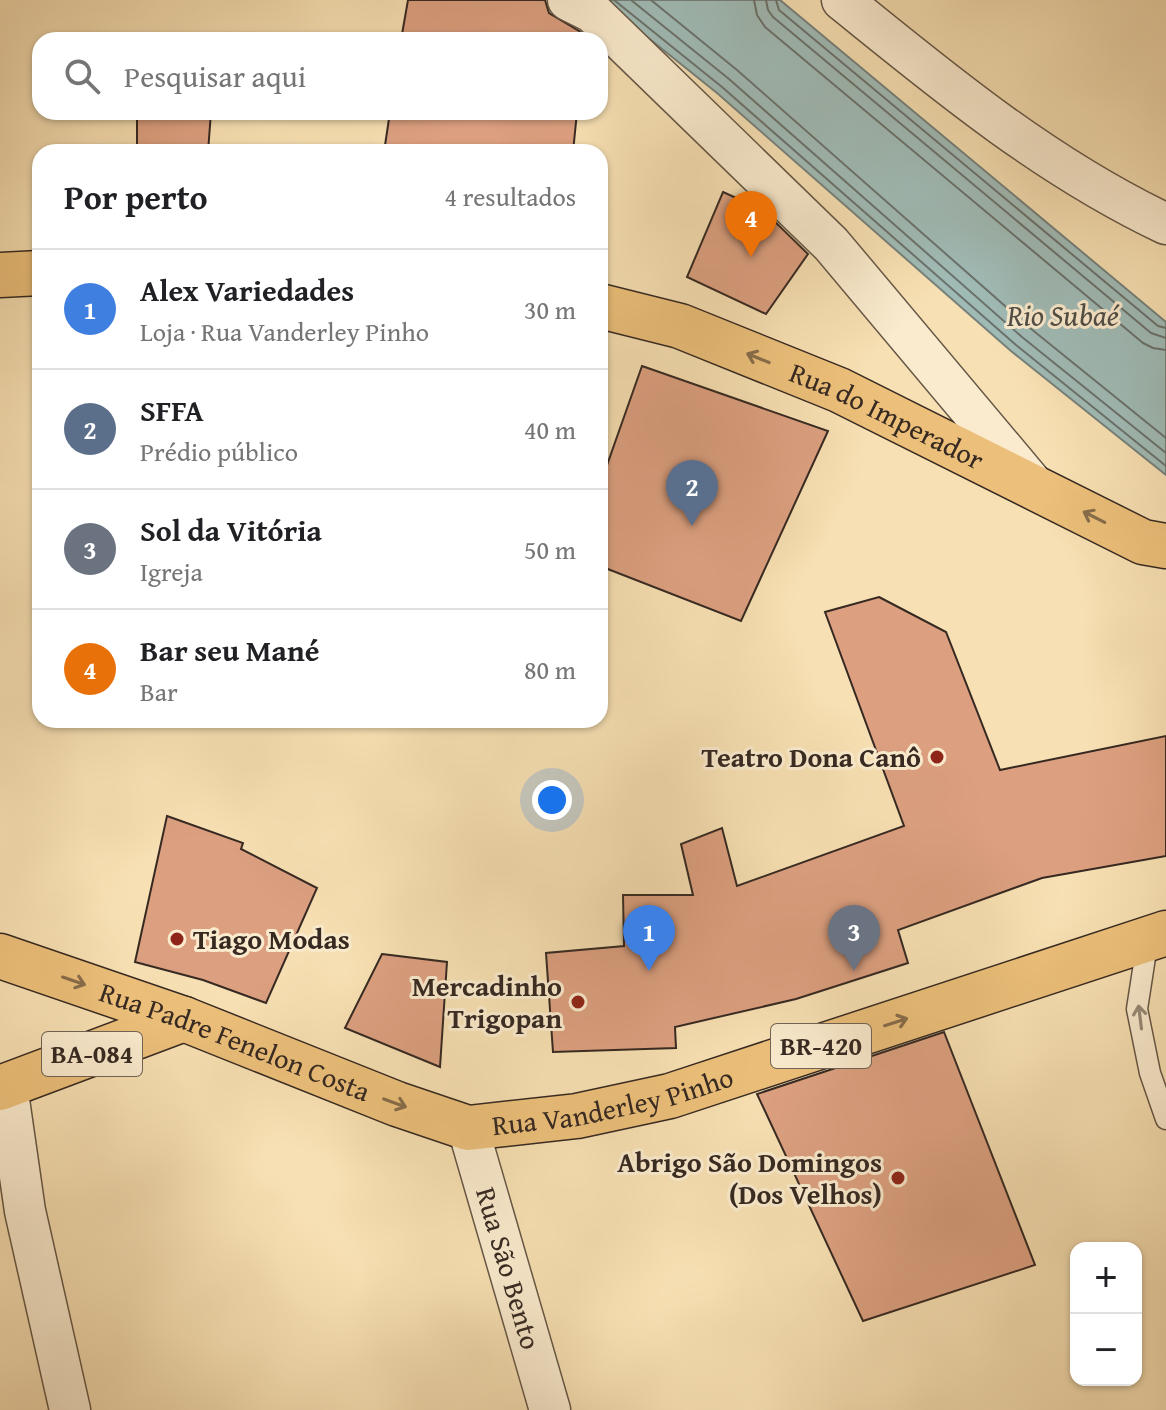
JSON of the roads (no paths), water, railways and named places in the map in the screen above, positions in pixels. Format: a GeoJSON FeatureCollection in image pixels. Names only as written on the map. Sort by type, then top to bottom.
{"type":"FeatureCollection","features":[{"type":"Feature","properties":{"kind":"main road"},"geometry":{"type":"LineString","coordinates":[[0,275],[32,273]]}},
{"type":"Feature","properties":{"kind":"main road","name":"Rua do Imperador"},"geometry":{"type":"LineString","coordinates":[[608,308],[680,326],[839,390],[1143,542],[1166,546]]}},
{"type":"Feature","properties":{"kind":"main road","name":"Rua Vanderley Pinho"},"geometry":{"type":"LineString","coordinates":[[468,1128],[577,1116],[670,1096],[1157,936]]}},
{"type":"Feature","properties":{"kind":"main road","name":"Rua Padre Fenelon Costa"},"geometry":{"type":"LineString","coordinates":[[0,956],[184,1019],[397,1104],[468,1128]]}},
{"type":"Feature","properties":{"kind":"main road","name":"BA-084"},"geometry":{"type":"LineString","coordinates":[[4,1087],[184,1019]]}},
{"type":"Feature","properties":{"kind":"street"},"geometry":{"type":"LineString","coordinates":[[568,0],[592,12],[831,244],[1036,488]]}},
{"type":"Feature","properties":{"kind":"street"},"geometry":{"type":"LineString","coordinates":[[842,0],[960,96],[1040,154],[1166,224]]}},
{"type":"Feature","properties":{"kind":"street"},"geometry":{"type":"LineString","coordinates":[[4,1087],[12,1215],[70,1410]]}},
{"type":"Feature","properties":{"kind":"street","name":"Rua São Bento"},"geometry":{"type":"LineString","coordinates":[[468,1128],[550,1410]]}},
{"type":"Feature","properties":{"kind":"lane"},"geometry":{"type":"LineString","coordinates":[[1157,936],[1137,1009],[1150,1073],[1166,1119]]}},
{"type":"Feature","properties":{"kind":"water","name":"Rio Subaé"},"geometry":{"type":"Polygon","coordinates":[[[601,0],[780,0],[1166,322],[1166,475],[1011,351],[717,93],[601,0]]]}},
{"type":"Feature","properties":{"kind":"place","name":"Bar seu Mané"},"geometry":{"type":"Point","coordinates":[751,257]}},
{"type":"Feature","properties":{"kind":"place","name":"SFFA"},"geometry":{"type":"Point","coordinates":[692,526]}},
{"type":"Feature","properties":{"kind":"place","name":"Teatro Dona Canô"},"geometry":{"type":"Point","coordinates":[937,757]}},
{"type":"Feature","properties":{"kind":"place","name":"Tiago Modas"},"geometry":{"type":"Point","coordinates":[177,939]}},
{"type":"Feature","properties":{"kind":"place","name":"Alex Variedades"},"geometry":{"type":"Point","coordinates":[649,971]}},
{"type":"Feature","properties":{"kind":"place","name":"Sol da Vitória"},"geometry":{"type":"Point","coordinates":[854,971]}},
{"type":"Feature","properties":{"kind":"place","name":"Mercadinho Trigopan"},"geometry":{"type":"Point","coordinates":[578,1002]}},
{"type":"Feature","properties":{"kind":"place","name":"Abrigo São Domingos (Dos Velhos)"},"geometry":{"type":"Point","coordinates":[898,1178]}}]}
